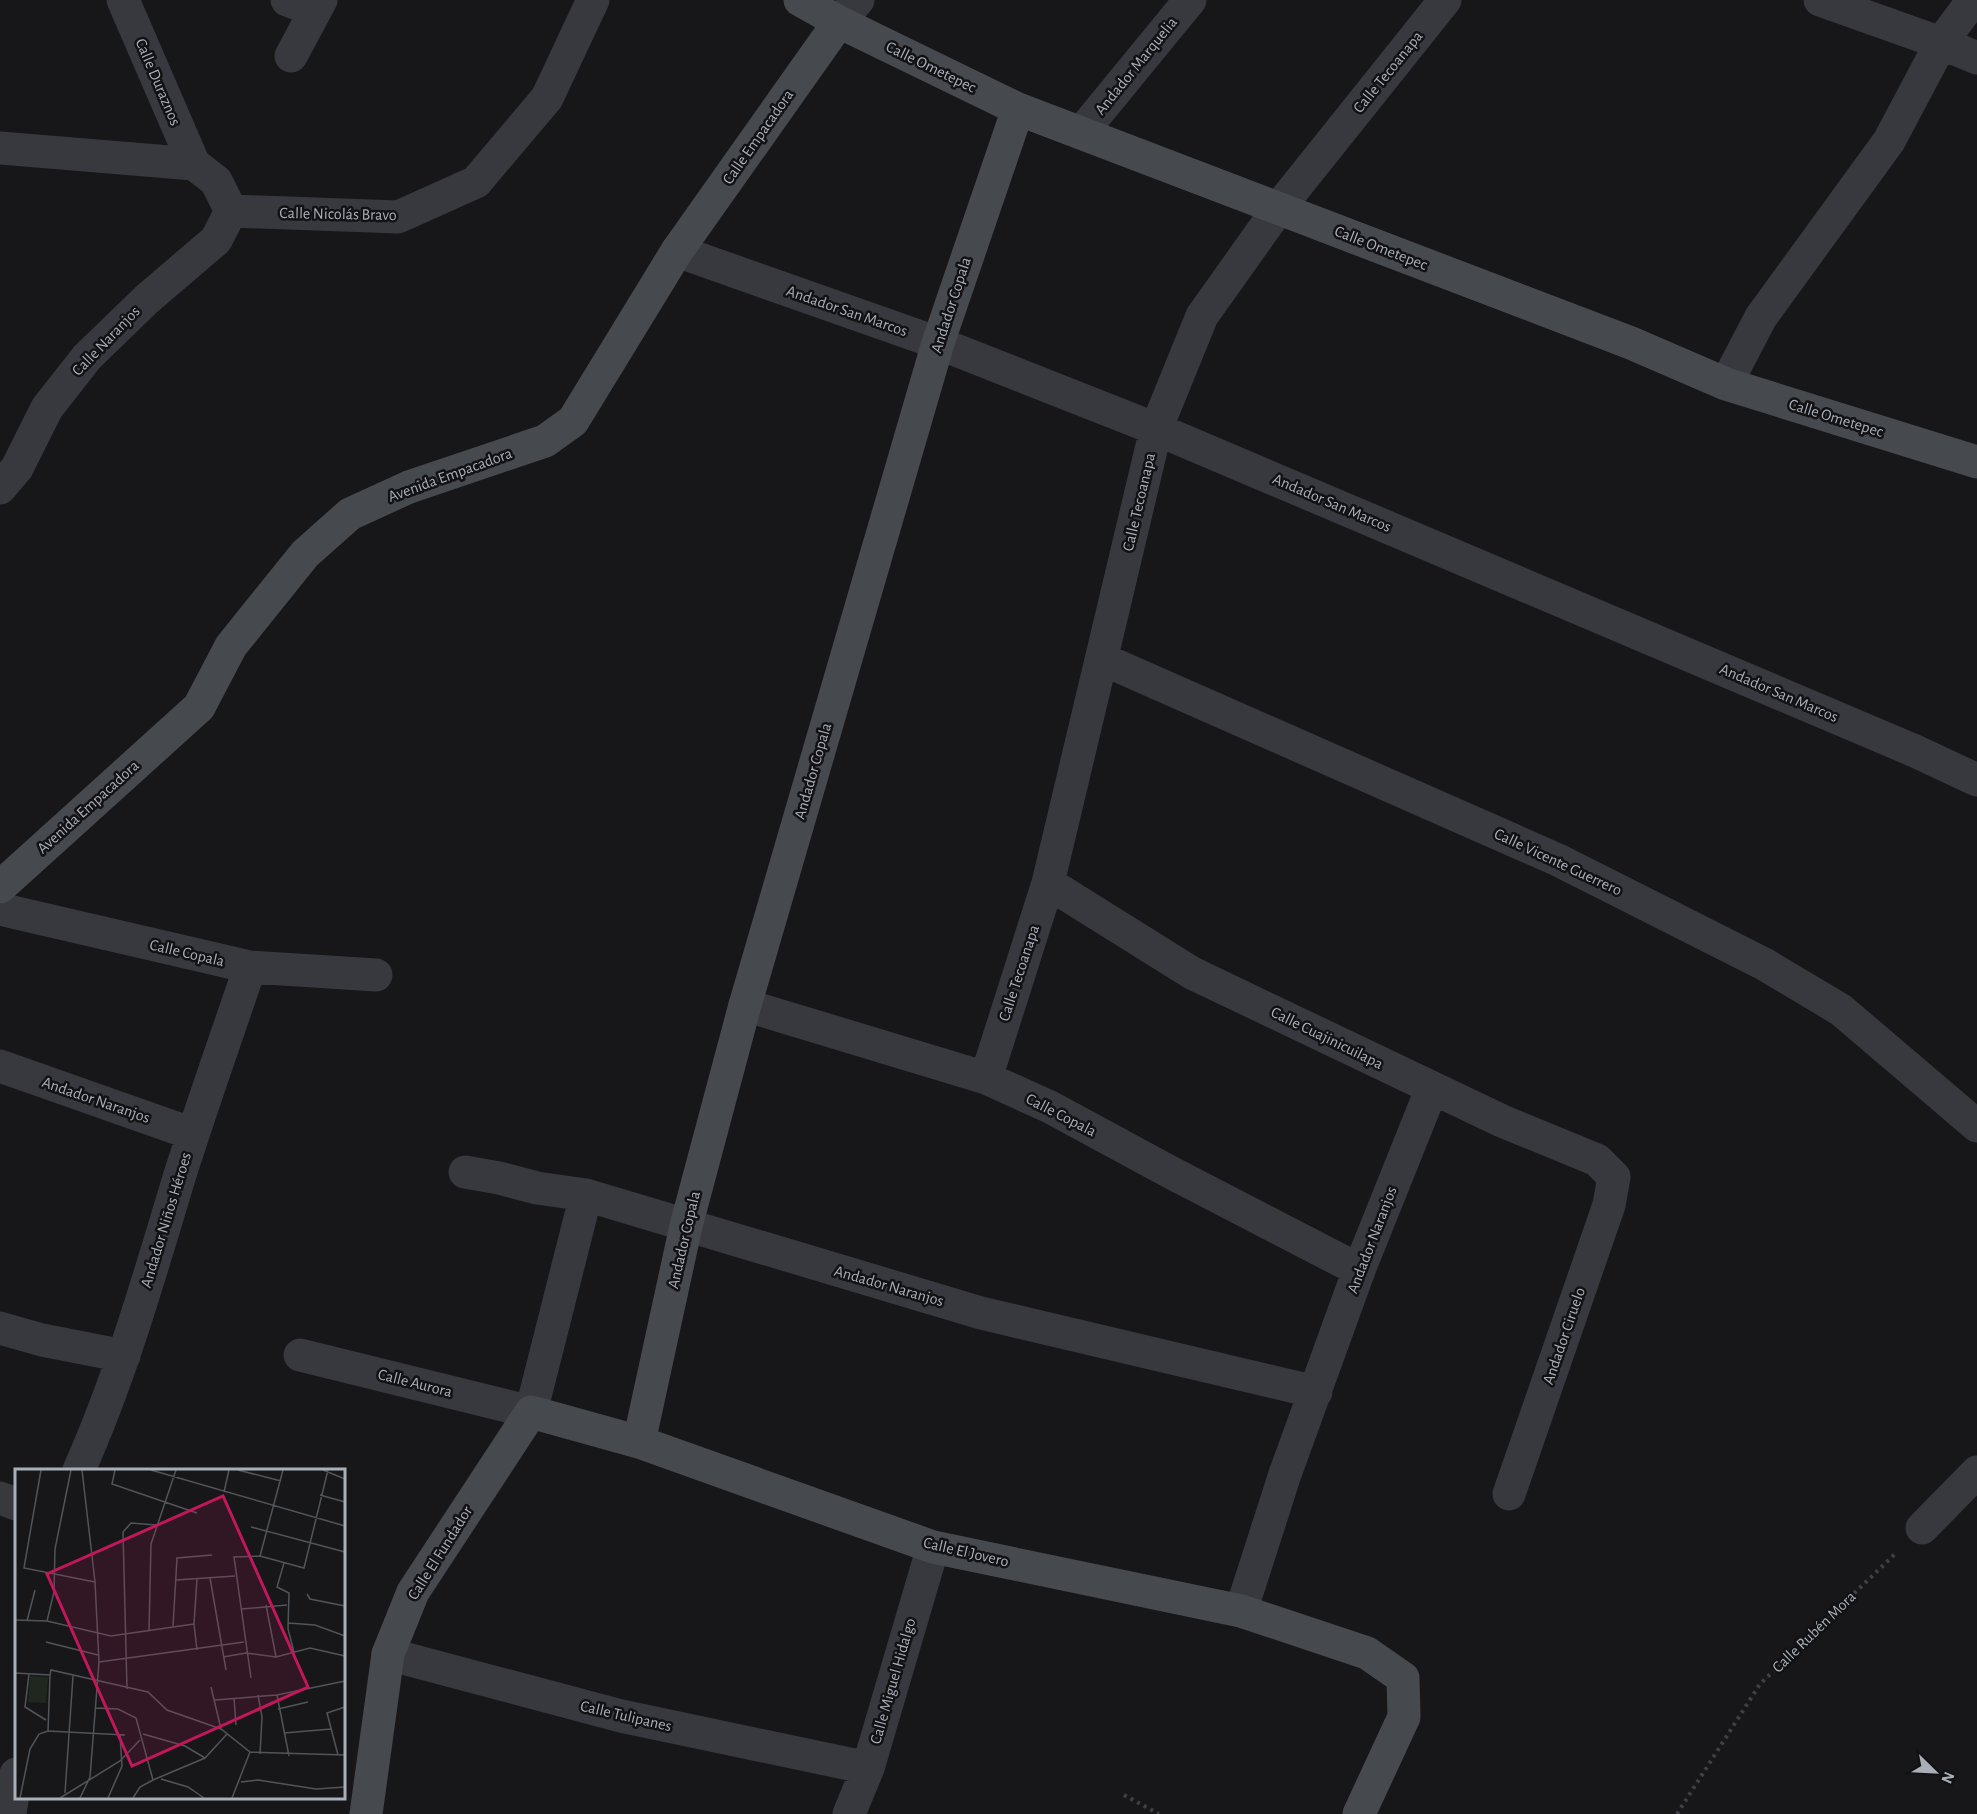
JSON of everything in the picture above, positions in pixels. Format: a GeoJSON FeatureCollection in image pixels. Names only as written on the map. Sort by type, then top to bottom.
{"type":"FeatureCollection","features":[{"type":"Feature","properties":{"kind":"street","name":"Calle Duraznos"},"geometry":{"type":"LineString","coordinates":[[123,0],[194,164]]}},
{"type":"Feature","properties":{"kind":"street","name":"Calle Nicolás Bravo"},"geometry":{"type":"LineString","coordinates":[[231,211],[398,217],[476,182],[547,98],[593,0]]}},
{"type":"Feature","properties":{"kind":"street","name":"Calle Ometepec"},"geometry":{"type":"LineString","coordinates":[[800,0],[849,11],[1018,109],[1631,343],[1726,384],[1977,462]]}},
{"type":"Feature","properties":{"kind":"street","name":"Andador Marquelia"},"geometry":{"type":"LineString","coordinates":[[1081,133],[1190,0]]}},
{"type":"Feature","properties":{"kind":"street","name":"Calle Tecoanapa"},"geometry":{"type":"LineString","coordinates":[[986,1078],[1048,883],[1156,429],[1202,316],[1278,209],[1445,0]]}},
{"type":"Feature","properties":{"kind":"street"},"geometry":{"type":"LineString","coordinates":[[1820,0],[1977,58]]}},
{"type":"Feature","properties":{"kind":"street"},"geometry":{"type":"LineString","coordinates":[[1726,384],[1761,317],[1889,141],[1941,43],[1973,0]]}},
{"type":"Feature","properties":{"kind":"street"},"geometry":{"type":"LineString","coordinates":[[291,56],[308,4]]}},
{"type":"Feature","properties":{"kind":"street","name":"Calle Empacadora"},"geometry":{"type":"LineString","coordinates":[[677,251],[849,11]]}},
{"type":"Feature","properties":{"kind":"street","name":"Andador Copala"},"geometry":{"type":"LineString","coordinates":[[639,1442],[686,1226],[745,1005],[938,343],[1018,109]]}},
{"type":"Feature","properties":{"kind":"street"},"geometry":{"type":"LineString","coordinates":[[0,148],[194,164],[216,181],[231,211]]}},
{"type":"Feature","properties":{"kind":"street","name":"Calle Naranjos"},"geometry":{"type":"LineString","coordinates":[[0,488],[17,468],[47,408],[87,357],[147,299],[216,240],[231,211]]}},
{"type":"Feature","properties":{"kind":"street","name":"Andador San Marcos"},"geometry":{"type":"LineString","coordinates":[[677,251],[938,343],[1156,429],[1915,751],[1977,780]]}},
{"type":"Feature","properties":{"kind":"street","name":"Avenida Empacadora"},"geometry":{"type":"LineString","coordinates":[[0,887],[199,707],[231,646],[305,554],[350,514],[409,487],[545,441],[573,420],[677,251]]}},
{"type":"Feature","properties":{"kind":"street","name":"Calle Vicente Guerrero"},"geometry":{"type":"LineString","coordinates":[[1102,659],[1558,860],[1764,964],[1841,1010],[1977,1126]]}},
{"type":"Feature","properties":{"kind":"street","name":"Calle Cuajinicuilapa"},"geometry":{"type":"LineString","coordinates":[[1048,883],[1192,973],[1502,1121],[1597,1160],[1614,1177]]}},
{"type":"Feature","properties":{"kind":"street","name":"Calle Copala"},"geometry":{"type":"LineString","coordinates":[[0,909],[250,968],[376,975]]}},
{"type":"Feature","properties":{"kind":"street","name":"Andador Niños Héroes"},"geometry":{"type":"LineString","coordinates":[[79,1469],[124,1356],[193,1134],[250,968]]}},
{"type":"Feature","properties":{"kind":"street","name":"Calle Copala"},"geometry":{"type":"LineString","coordinates":[[745,1005],[986,1078],[1050,1107],[1180,1178],[1359,1270]]}},
{"type":"Feature","properties":{"kind":"street","name":"Andador Naranjos"},"geometry":{"type":"LineString","coordinates":[[0,1066],[193,1134]]}},
{"type":"Feature","properties":{"kind":"street","name":"Andador Naranjos"},"geometry":{"type":"LineString","coordinates":[[1241,1611],[1285,1474],[1359,1270],[1432,1088]]}},
{"type":"Feature","properties":{"kind":"street","name":"Andador Naranjos"},"geometry":{"type":"LineString","coordinates":[[465,1172],[537,1188],[586,1195],[981,1313],[1316,1392]]}},
{"type":"Feature","properties":{"kind":"street","name":"Andador Ciruelo"},"geometry":{"type":"LineString","coordinates":[[1509,1494],[1609,1205],[1614,1177]]}},
{"type":"Feature","properties":{"kind":"street"},"geometry":{"type":"LineString","coordinates":[[531,1412],[586,1195]]}},
{"type":"Feature","properties":{"kind":"street"},"geometry":{"type":"LineString","coordinates":[[0,1328],[42,1340],[124,1356]]}},
{"type":"Feature","properties":{"kind":"street","name":"Calle Aurora"},"geometry":{"type":"LineString","coordinates":[[300,1355],[531,1412]]}},
{"type":"Feature","properties":{"kind":"street","name":"Calle El Jovero"},"geometry":{"type":"LineString","coordinates":[[531,1412],[639,1442],[933,1546],[1241,1611],[1367,1653],[1403,1678],[1404,1717],[1359,1814]]}},
{"type":"Feature","properties":{"kind":"street","name":"Calle El Fundador"},"geometry":{"type":"LineString","coordinates":[[366,1814],[388,1654],[413,1592],[531,1412]]}},
{"type":"Feature","properties":{"kind":"street"},"geometry":{"type":"LineString","coordinates":[[1922,1528],[1977,1472]]}},
{"type":"Feature","properties":{"kind":"street"},"geometry":{"type":"LineString","coordinates":[[0,1498],[15,1504]]}},
{"type":"Feature","properties":{"kind":"street","name":"Calle Miguel Hidalgo"},"geometry":{"type":"LineString","coordinates":[[849,1814],[868,1768],[933,1546]]}},
{"type":"Feature","properties":{"kind":"street","name":"Calle Tulipanes"},"geometry":{"type":"LineString","coordinates":[[388,1654],[621,1716],[868,1768]]}},
{"type":"Feature","properties":{"kind":"street"},"geometry":{"type":"LineString","coordinates":[[10,1814],[15,1781]]}},
{"type":"Feature","properties":{"kind":"path","name":"Calle Rubén Mora"},"geometry":{"type":"LineString","coordinates":[[1677,1814],[1760,1684],[1922,1528]]}},
{"type":"Feature","properties":{"kind":"path"},"geometry":{"type":"LineString","coordinates":[[1124,1795],[1159,1814]]}}]}
